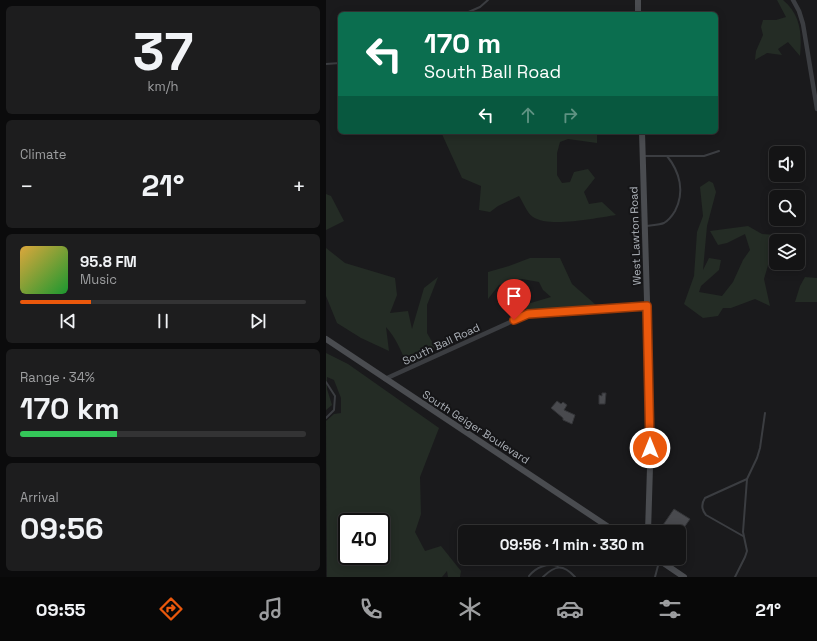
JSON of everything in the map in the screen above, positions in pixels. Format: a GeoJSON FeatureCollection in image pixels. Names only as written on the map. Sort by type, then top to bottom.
{"type":"FeatureCollection","features":[{"type":"Feature","properties":{"kind":"street"},"geometry":{"type":"LineString","coordinates":[[638,0],[638,12]]}},
{"type":"Feature","properties":{"kind":"street"},"geometry":{"type":"LineString","coordinates":[[793,0],[799,11],[803,24],[817,108]]}},
{"type":"Feature","properties":{"kind":"street","name":"West Lawton Road"},"geometry":{"type":"LineString","coordinates":[[642,134],[651,435],[648,525]]}},
{"type":"Feature","properties":{"kind":"street","name":"South Ball Road"},"geometry":{"type":"LineString","coordinates":[[385,379],[528,314],[647,306]]}},
{"type":"Feature","properties":{"kind":"street","name":"South Geiger Boulevard"},"geometry":{"type":"LineString","coordinates":[[326,339],[605,525]]}},
{"type":"Feature","properties":{"kind":"street"},"geometry":{"type":"LineString","coordinates":[[667,565],[684,577]]}},
{"type":"Feature","properties":{"kind":"lane"},"geometry":{"type":"LineString","coordinates":[[469,12],[480,7],[488,0]]}},
{"type":"Feature","properties":{"kind":"lane"},"geometry":{"type":"LineString","coordinates":[[326,64],[338,62]]}},
{"type":"Feature","properties":{"kind":"lane"},"geometry":{"type":"LineString","coordinates":[[642,156],[704,156],[719,151]]}},
{"type":"Feature","properties":{"kind":"lane"},"geometry":{"type":"LineString","coordinates":[[644,226],[665,222],[673,215],[678,205],[681,183],[674,166],[667,156]]}},
{"type":"Feature","properties":{"kind":"lane"},"geometry":{"type":"LineString","coordinates":[[326,382],[335,396],[334,410],[326,418]]}},
{"type":"Feature","properties":{"kind":"lane"},"geometry":{"type":"LineString","coordinates":[[735,577],[747,551],[743,536],[747,479],[760,448],[765,413]]}},
{"type":"Feature","properties":{"kind":"lane"},"geometry":{"type":"LineString","coordinates":[[743,536],[706,515],[702,507],[705,498],[747,479]]}},
{"type":"Feature","properties":{"kind":"lane"},"geometry":{"type":"LineString","coordinates":[[529,576],[536,569],[551,565],[568,570],[575,577]]}},
{"type":"Feature","properties":{"kind":"lane"},"geometry":{"type":"LineString","coordinates":[[655,577],[657,565]]}},
{"type":"Feature","properties":{"kind":"lane"},"geometry":{"type":"LineString","coordinates":[[543,577],[559,567]]}},
{"type":"Feature","properties":{"kind":"shaded area"},"geometry":{"type":"Polygon","coordinates":[[[777,0],[783,0],[794,12],[797,19],[801,40],[800,56],[788,42],[778,49],[782,55],[767,53],[755,60],[756,51],[763,35],[761,27],[763,20],[776,20],[786,17],[777,0]]]}},
{"type":"Feature","properties":{"kind":"shaded area"},"geometry":{"type":"Polygon","coordinates":[[[442,134],[596,134],[597,143],[568,139],[560,142],[557,153],[557,175],[562,183],[570,182],[574,172],[588,169],[595,178],[584,192],[589,204],[602,202],[616,215],[585,220],[550,222],[533,217],[519,196],[498,206],[490,212],[479,210],[481,186],[462,178],[442,134]]]}},
{"type":"Feature","properties":{"kind":"shaded area"},"geometry":{"type":"Polygon","coordinates":[[[709,181],[713,183],[716,192],[707,226],[703,270],[709,258],[721,260],[719,270],[701,286],[699,292],[722,296],[733,282],[743,260],[750,250],[745,234],[727,243],[718,245],[710,231],[748,226],[762,234],[769,235],[769,262],[764,279],[770,306],[755,299],[731,308],[723,308],[718,316],[703,318],[684,304],[694,276],[697,232],[703,216],[700,187],[709,181]]]}},
{"type":"Feature","properties":{"kind":"shaded area"},"geometry":{"type":"Polygon","coordinates":[[[326,194],[331,196],[344,221],[326,230],[326,194]]]}},
{"type":"Feature","properties":{"kind":"shaded area"},"geometry":{"type":"Polygon","coordinates":[[[326,248],[345,263],[395,278],[397,295],[390,313],[408,311],[412,329],[424,288],[438,277],[427,305],[427,333],[435,347],[420,360],[407,364],[390,331],[386,327],[389,351],[361,338],[337,323],[326,296],[326,248]]]}},
{"type":"Feature","properties":{"kind":"shaded area"},"geometry":{"type":"Polygon","coordinates":[[[530,258],[560,258],[572,284],[596,305],[526,310],[524,305],[551,297],[543,290],[539,282],[522,279],[499,285],[488,299],[488,272],[530,258]]]}},
{"type":"Feature","properties":{"kind":"shaded area"},"geometry":{"type":"Polygon","coordinates":[[[805,277],[817,278],[817,302],[795,302],[800,286],[805,277]]]}},
{"type":"Feature","properties":{"kind":"shaded area"},"geometry":{"type":"Polygon","coordinates":[[[326,353],[348,364],[439,428],[420,477],[421,514],[415,532],[425,551],[441,546],[461,571],[460,577],[448,577],[447,571],[442,577],[327,577],[326,421],[334,414],[341,413],[341,398],[334,380],[327,377],[327,389],[332,405],[326,410],[326,353]]]}},
{"type":"Feature","properties":{"kind":"building"},"geometry":{"type":"Polygon","coordinates":[[[602,393],[606,393],[605,404],[599,404],[599,395],[602,396],[602,393]]]}},
{"type":"Feature","properties":{"kind":"building"},"geometry":{"type":"Polygon","coordinates":[[[557,401],[561,404],[563,402],[567,405],[564,410],[575,415],[572,424],[563,420],[563,418],[551,408],[557,401]]]}},
{"type":"Feature","properties":{"kind":"building"},"geometry":{"type":"Polygon","coordinates":[[[674,509],[690,519],[686,525],[663,525],[674,509]]]}},
{"type":"Feature","properties":{"kind":"route"},"geometry":{"type":"LineString","coordinates":[[514,320],[528,314],[647,306],[651,435],[650,448]]}}]}
